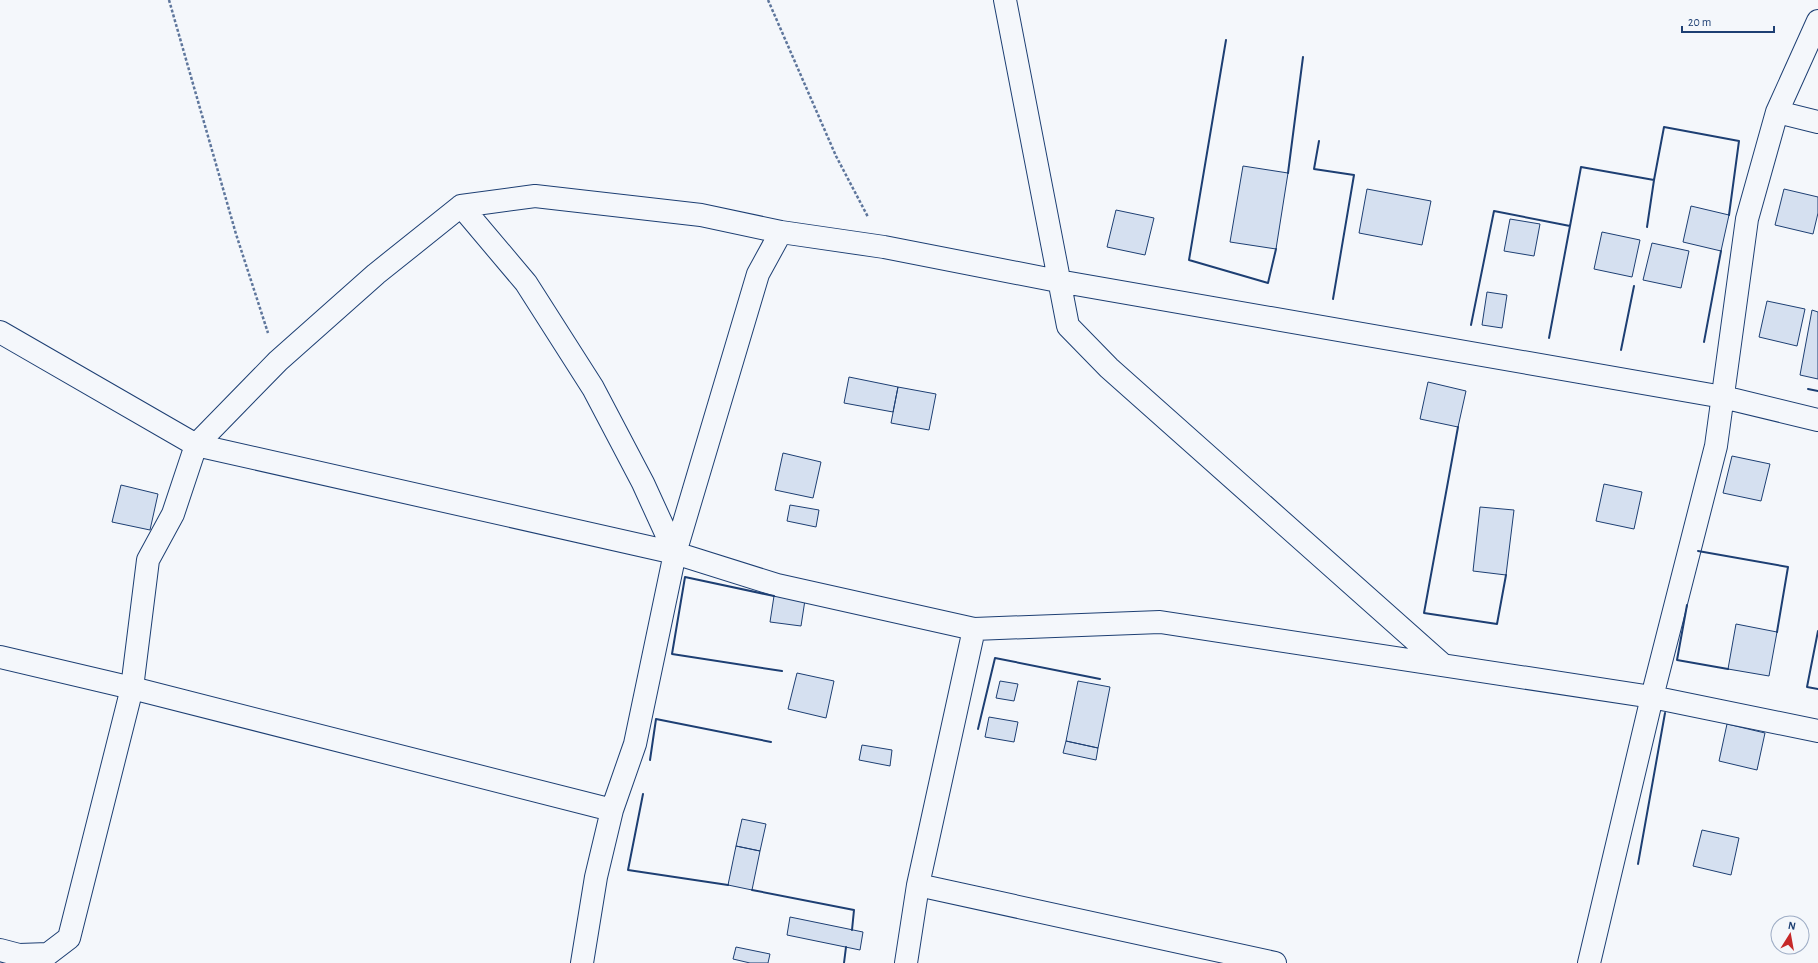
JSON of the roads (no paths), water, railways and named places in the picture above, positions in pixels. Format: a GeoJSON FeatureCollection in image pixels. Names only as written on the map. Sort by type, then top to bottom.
{"type":"FeatureCollection","features":[{"type":"Feature","properties":{"kind":"street"},"geometry":{"type":"LineString","coordinates":[[1005,0],[1058,281],[1068,326],[1109,368],[1443,665]]}},
{"type":"Feature","properties":{"kind":"street"},"geometry":{"type":"LineString","coordinates":[[1590,963],[1652,697],[1716,446],[1747,219],[1777,112],[1818,21]]}},
{"type":"Feature","properties":{"kind":"street"},"geometry":{"type":"LineString","coordinates":[[1777,112],[1818,122]]}},
{"type":"Feature","properties":{"kind":"street"},"geometry":{"type":"LineString","coordinates":[[0,950],[20,955],[48,954],[69,938],[132,688],[148,560],[173,514],[196,445],[278,362],[376,274],[461,206],[535,196],[701,215],[781,232],[884,247],[1058,281],[1723,397],[1818,420]]}},
{"type":"Feature","properties":{"kind":"street"},"geometry":{"type":"LineString","coordinates":[[461,206],[526,283],[593,388],[644,483],[675,553]]}},
{"type":"Feature","properties":{"kind":"street"},"geometry":{"type":"LineString","coordinates":[[582,963],[596,877],[612,810],[635,744],[675,553],[758,274],[781,232]]}},
{"type":"Feature","properties":{"kind":"street"},"geometry":{"type":"LineString","coordinates":[[0,332],[196,445],[675,553],[777,585],[974,629],[1160,622],[1652,697],[1818,732]]}},
{"type":"Feature","properties":{"kind":"street"},"geometry":{"type":"LineString","coordinates":[[906,963],[918,885],[974,629]]}},
{"type":"Feature","properties":{"kind":"street"},"geometry":{"type":"LineString","coordinates":[[0,657],[132,688],[612,810]]}},
{"type":"Feature","properties":{"kind":"street"},"geometry":{"type":"LineString","coordinates":[[918,885],[1275,963]]}}]}
